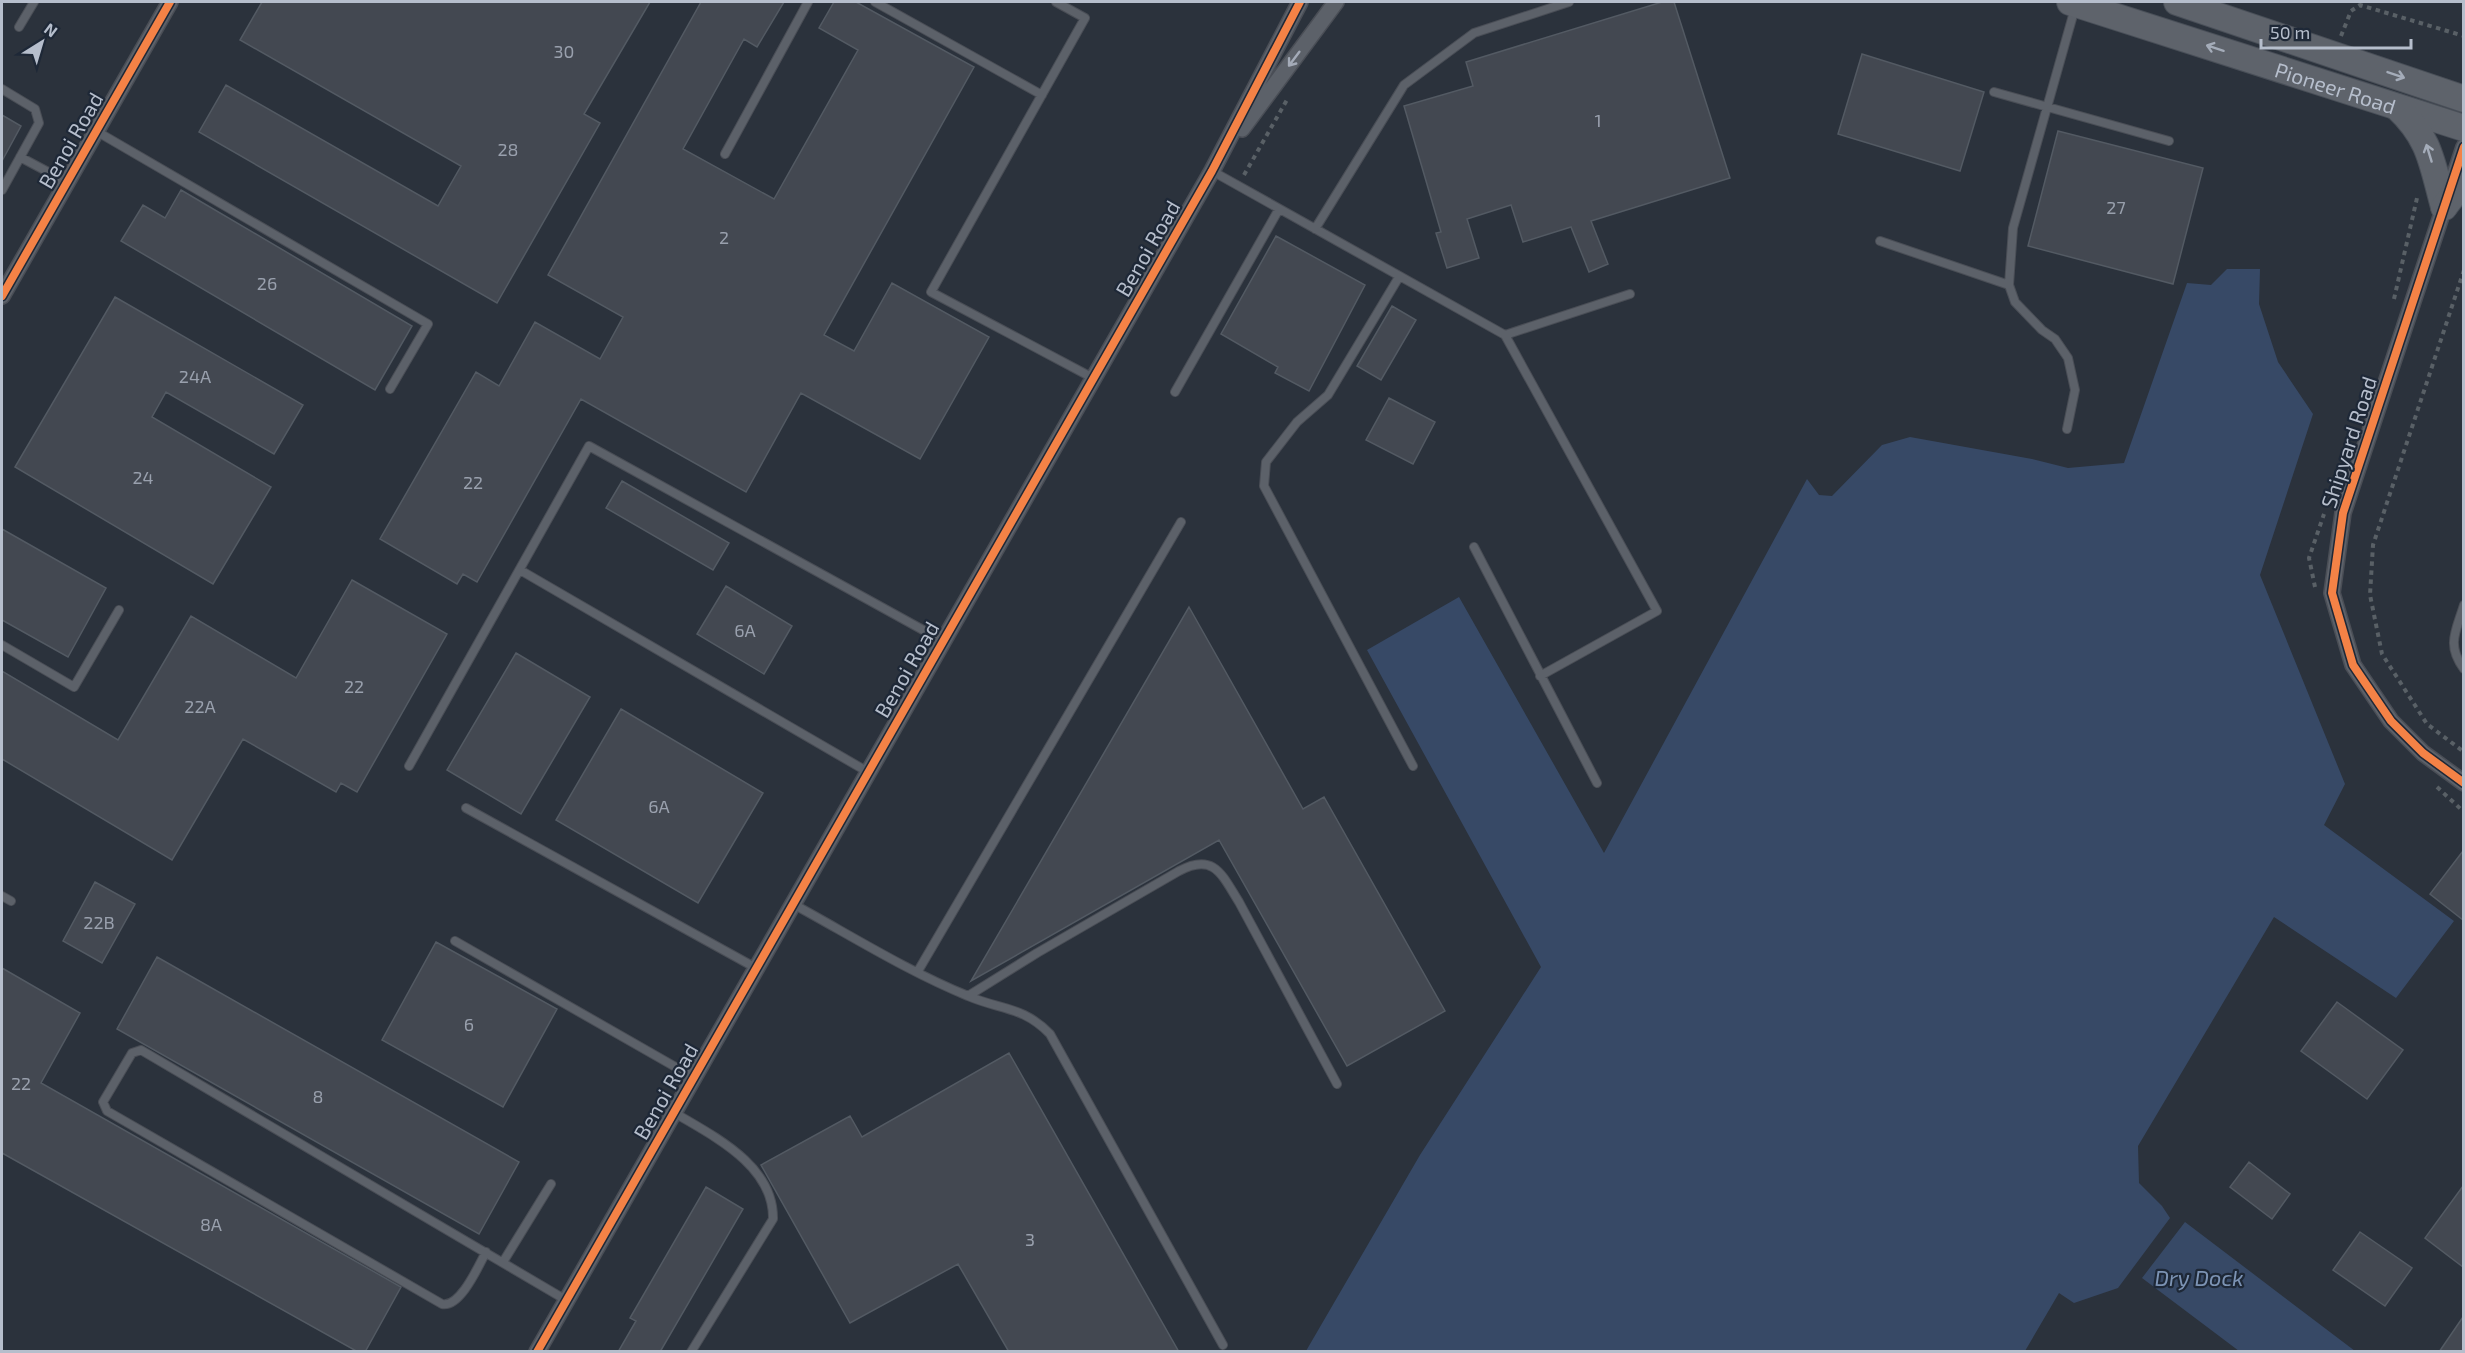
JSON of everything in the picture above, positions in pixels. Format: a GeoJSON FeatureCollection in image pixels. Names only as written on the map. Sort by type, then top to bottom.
{"type":"FeatureCollection","features":[{"type":"Feature","properties":{"kind":"main road","name":"Pioneer Road"},"geometry":{"type":"LineString","coordinates":[[2075,2],[2463,128]]}},
{"type":"Feature","properties":{"kind":"main road","name":"Pioneer Road"},"geometry":{"type":"LineString","coordinates":[[2177,2],[2276,35],[2338,45],[2463,99]]}},
{"type":"Feature","properties":{"kind":"main road"},"geometry":{"type":"LineString","coordinates":[[2397,107],[2425,141],[2444,207]]}},
{"type":"Feature","properties":{"kind":"main road"},"geometry":{"type":"LineString","coordinates":[[2444,207],[2463,181]]}},
{"type":"Feature","properties":{"kind":"street","name":"Benoi Road"},"geometry":{"type":"LineString","coordinates":[[2,296],[170,2]]}},
{"type":"Feature","properties":{"kind":"street","name":"Benoi Road"},"geometry":{"type":"LineString","coordinates":[[537,1352],[1214,168],[1300,2]]}},
{"type":"Feature","properties":{"kind":"street","name":"Benoi Road"},"geometry":{"type":"LineString","coordinates":[[1214,168],[1336,2]]}},
{"type":"Feature","properties":{"kind":"street","name":"Shipyard Road"},"geometry":{"type":"LineString","coordinates":[[2463,147],[2343,513],[2332,593],[2353,664],[2391,721],[2423,753],[2463,783]]}},
{"type":"Feature","properties":{"kind":"lane"},"geometry":{"type":"LineString","coordinates":[[19,27],[33,2]]}},
{"type":"Feature","properties":{"kind":"lane"},"geometry":{"type":"LineString","coordinates":[[725,153],[808,2]]}},
{"type":"Feature","properties":{"kind":"lane"},"geometry":{"type":"LineString","coordinates":[[875,2],[1042,95]]}},
{"type":"Feature","properties":{"kind":"lane"},"geometry":{"type":"LineString","coordinates":[[1056,2],[1085,18],[931,292],[1093,378]]}},
{"type":"Feature","properties":{"kind":"lane"},"geometry":{"type":"LineString","coordinates":[[1315,229],[1404,85],[1474,33],[1569,2]]}},
{"type":"Feature","properties":{"kind":"lane"},"geometry":{"type":"LineString","coordinates":[[2067,429],[2075,390],[2068,358],[2055,339],[2042,330],[2015,302],[2009,285],[2013,228],[2075,2]]}},
{"type":"Feature","properties":{"kind":"lane"},"geometry":{"type":"LineString","coordinates":[[2,89],[35,108],[38,117],[36,129],[2,190]]}},
{"type":"Feature","properties":{"kind":"lane"},"geometry":{"type":"LineString","coordinates":[[1994,92],[2169,141]]}},
{"type":"Feature","properties":{"kind":"lane"},"geometry":{"type":"LineString","coordinates":[[96,131],[428,324],[390,389]]}},
{"type":"Feature","properties":{"kind":"lane"},"geometry":{"type":"LineString","coordinates":[[20,157],[67,182]]}},
{"type":"Feature","properties":{"kind":"lane"},"geometry":{"type":"LineString","coordinates":[[1214,168],[1315,229],[1505,335],[1657,612],[1540,676]]}},
{"type":"Feature","properties":{"kind":"lane"},"geometry":{"type":"LineString","coordinates":[[1175,392],[1279,208]]}},
{"type":"Feature","properties":{"kind":"lane"},"geometry":{"type":"LineString","coordinates":[[1880,241],[2009,285]]}},
{"type":"Feature","properties":{"kind":"lane"},"geometry":{"type":"LineString","coordinates":[[1400,277],[1328,395],[1297,422],[1266,462],[1264,486],[1413,766]]}},
{"type":"Feature","properties":{"kind":"lane"},"geometry":{"type":"LineString","coordinates":[[1505,335],[1630,294]]}},
{"type":"Feature","properties":{"kind":"lane"},"geometry":{"type":"LineString","coordinates":[[409,766],[589,446],[943,641]]}},
{"type":"Feature","properties":{"kind":"lane"},"geometry":{"type":"LineString","coordinates":[[918,971],[1181,522]]}},
{"type":"Feature","properties":{"kind":"lane"},"geometry":{"type":"LineString","coordinates":[[1474,547],[1597,783]]}},
{"type":"Feature","properties":{"kind":"lane"},"geometry":{"type":"LineString","coordinates":[[520,570],[868,772]]}},
{"type":"Feature","properties":{"kind":"lane"},"geometry":{"type":"LineString","coordinates":[[2463,605],[2452,643],[2458,662],[2463,669]]}},
{"type":"Feature","properties":{"kind":"lane"},"geometry":{"type":"LineString","coordinates":[[2,645],[74,687],[118,610]]}},
{"type":"Feature","properties":{"kind":"lane"},"geometry":{"type":"LineString","coordinates":[[466,808],[756,968]]}},
{"type":"Feature","properties":{"kind":"lane"},"geometry":{"type":"LineString","coordinates":[[968,996],[1037,953],[1179,871],[1190,865],[1203,863],[1212,866],[1222,874],[1239,902],[1337,1084]]}},
{"type":"Feature","properties":{"kind":"lane"},"geometry":{"type":"LineString","coordinates":[[2,896],[11,901]]}},
{"type":"Feature","properties":{"kind":"lane"},"geometry":{"type":"LineString","coordinates":[[793,904],[968,996],[1019,1011],[1039,1023],[1050,1034],[1223,1345]]}},
{"type":"Feature","properties":{"kind":"lane"},"geometry":{"type":"LineString","coordinates":[[455,941],[693,1077]]}},
{"type":"Feature","properties":{"kind":"lane"},"geometry":{"type":"LineString","coordinates":[[486,1252],[458,1300],[450,1305],[442,1304],[107,1111],[103,1102],[132,1053],[141,1050],[486,1252],[503,1262],[566,1300]]}},
{"type":"Feature","properties":{"kind":"lane"},"geometry":{"type":"LineString","coordinates":[[673,1112],[729,1146],[747,1161],[756,1172],[773,1205],[773,1219],[691,1352]]}},
{"type":"Feature","properties":{"kind":"lane"},"geometry":{"type":"LineString","coordinates":[[503,1262],[551,1184]]}},
{"type":"Feature","properties":{"kind":"path"},"geometry":{"type":"LineString","coordinates":[[2338,45],[2351,10],[2360,4],[2463,36]]}},
{"type":"Feature","properties":{"kind":"path"},"geometry":{"type":"LineString","coordinates":[[2463,270],[2373,545],[2370,594],[2382,654],[2427,724],[2463,752]]}},
{"type":"Feature","properties":{"kind":"water"},"geometry":{"type":"Polygon","coordinates":[[[2227,269],[2260,269],[2259,304],[2278,362],[2313,414],[2260,575],[2345,784],[2324,825],[2454,921],[2396,998],[2274,917],[2138,1146],[2139,1183],[2162,1206],[2170,1218],[2118,1288],[2074,1303],[2059,1293],[2025,1351],[1306,1351],[1420,1155],[1541,967],[1367,650],[1459,597],[1604,853],[1807,479],[1819,495],[1832,496],[1882,445],[1910,437],[2032,459],[2068,468],[2124,463],[2187,283],[2211,285],[2227,269]]]}},
{"type":"Feature","properties":{"kind":"water","name":"Dry Dock"},"geometry":{"type":"Polygon","coordinates":[[[2185,1222],[2355,1351],[2239,1351],[2142,1278],[2185,1222]]]}},
{"type":"Feature","properties":{"kind":"building"},"geometry":{"type":"Polygon","coordinates":[[[262,2],[650,2],[584,114],[600,123],[497,303],[199,132],[226,85],[438,206],[461,166],[240,40],[262,2]]]}},
{"type":"Feature","properties":{"kind":"building"},"geometry":{"type":"Polygon","coordinates":[[[701,2],[784,2],[757,47],[744,39],[683,149],[774,199],[858,50],[819,28],[834,2],[856,2],[974,67],[824,335],[854,351],[892,283],[989,337],[920,459],[801,393],[746,492],[581,399],[477,582],[463,574],[457,584],[380,539],[476,372],[499,386],[535,322],[600,359],[623,317],[548,275],[701,2]]]}},
{"type":"Feature","properties":{"kind":"building"},"geometry":{"type":"Polygon","coordinates":[[[1662,2],[1674,2],[1730,178],[1591,221],[1608,264],[1589,272],[1571,227],[1523,242],[1511,205],[1467,219],[1479,258],[1447,268],[1436,233],[1441,232],[1404,106],[1473,86],[1466,62],[1662,2]]]}},
{"type":"Feature","properties":{"kind":"building"},"geometry":{"type":"Polygon","coordinates":[[[1862,54],[1984,92],[1960,171],[1838,134],[1862,54]]]}},
{"type":"Feature","properties":{"kind":"building"},"geometry":{"type":"Polygon","coordinates":[[[2,115],[21,126],[2,161],[2,115]]]}},
{"type":"Feature","properties":{"kind":"building"},"geometry":{"type":"Polygon","coordinates":[[[2058,131],[2203,168],[2173,284],[2028,246],[2058,131]]]}},
{"type":"Feature","properties":{"kind":"building"},"geometry":{"type":"Polygon","coordinates":[[[181,190],[412,326],[375,390],[121,241],[143,205],[165,218],[181,190]]]}},
{"type":"Feature","properties":{"kind":"building"},"geometry":{"type":"Polygon","coordinates":[[[1276,236],[1365,285],[1309,391],[1275,373],[1278,367],[1221,334],[1276,236]]]}},
{"type":"Feature","properties":{"kind":"building"},"geometry":{"type":"Polygon","coordinates":[[[115,297],[303,405],[274,454],[166,392],[152,417],[271,487],[213,584],[15,467],[115,297]]]}},
{"type":"Feature","properties":{"kind":"building"},"geometry":{"type":"Polygon","coordinates":[[[1392,306],[1416,320],[1381,380],[1357,366],[1392,306]]]}},
{"type":"Feature","properties":{"kind":"building"},"geometry":{"type":"Polygon","coordinates":[[[1389,398],[1435,422],[1413,464],[1366,440],[1389,398]]]}},
{"type":"Feature","properties":{"kind":"building"},"geometry":{"type":"Polygon","coordinates":[[[622,481],[729,543],[713,570],[606,508],[622,481]]]}},
{"type":"Feature","properties":{"kind":"building"},"geometry":{"type":"Polygon","coordinates":[[[2,529],[106,588],[68,657],[2,620],[2,529]]]}},
{"type":"Feature","properties":{"kind":"building"},"geometry":{"type":"Polygon","coordinates":[[[352,580],[447,634],[357,792],[341,783],[336,792],[243,739],[172,860],[2,759],[2,671],[118,740],[191,616],[296,678],[352,580]]]}},
{"type":"Feature","properties":{"kind":"building"},"geometry":{"type":"Polygon","coordinates":[[[726,586],[792,626],[764,674],[697,634],[726,586]]]}},
{"type":"Feature","properties":{"kind":"building"},"geometry":{"type":"Polygon","coordinates":[[[1189,607],[1303,809],[1324,797],[1445,1011],[1347,1066],[1219,840],[971,981],[1189,607]]]}},
{"type":"Feature","properties":{"kind":"building"},"geometry":{"type":"Polygon","coordinates":[[[516,653],[590,697],[521,814],[447,770],[516,653]]]}},
{"type":"Feature","properties":{"kind":"building"},"geometry":{"type":"Polygon","coordinates":[[[621,709],[763,793],[698,903],[556,820],[621,709]]]}},
{"type":"Feature","properties":{"kind":"building"},"geometry":{"type":"Polygon","coordinates":[[[2463,851],[2463,920],[2430,894],[2463,851]]]}},
{"type":"Feature","properties":{"kind":"building"},"geometry":{"type":"Polygon","coordinates":[[[95,882],[135,904],[102,963],[63,941],[95,882]]]}},
{"type":"Feature","properties":{"kind":"building"},"geometry":{"type":"Polygon","coordinates":[[[436,942],[557,1009],[503,1107],[382,1040],[436,942]]]}},
{"type":"Feature","properties":{"kind":"building"},"geometry":{"type":"Polygon","coordinates":[[[157,957],[519,1162],[479,1234],[117,1029],[157,957]]]}},
{"type":"Feature","properties":{"kind":"building"},"geometry":{"type":"Polygon","coordinates":[[[2,968],[80,1013],[41,1083],[401,1287],[365,1352],[358,1352],[2,1153],[2,968]]]}},
{"type":"Feature","properties":{"kind":"building"},"geometry":{"type":"Polygon","coordinates":[[[2337,1002],[2403,1050],[2367,1099],[2301,1051],[2337,1002]]]}},
{"type":"Feature","properties":{"kind":"building"},"geometry":{"type":"Polygon","coordinates":[[[1009,1053],[1179,1352],[1009,1352],[958,1264],[850,1323],[761,1165],[850,1116],[862,1137],[1009,1053]]]}},
{"type":"Feature","properties":{"kind":"building"},"geometry":{"type":"Polygon","coordinates":[[[2249,1162],[2290,1194],[2272,1219],[2230,1187],[2249,1162]]]}},
{"type":"Feature","properties":{"kind":"building"},"geometry":{"type":"Polygon","coordinates":[[[2463,1186],[2463,1267],[2425,1238],[2463,1186]]]}},
{"type":"Feature","properties":{"kind":"building"},"geometry":{"type":"Polygon","coordinates":[[[706,1187],[743,1209],[660,1352],[618,1352],[636,1321],[630,1318],[706,1187]]]}},
{"type":"Feature","properties":{"kind":"building"},"geometry":{"type":"Polygon","coordinates":[[[2360,1232],[2412,1268],[2385,1306],[2333,1270],[2360,1232]]]}},
{"type":"Feature","properties":{"kind":"building"},"geometry":{"type":"Polygon","coordinates":[[[2463,1317],[2463,1352],[2439,1352],[2463,1317]]]}},
{"type":"Feature","properties":{"kind":"cycle path"},"geometry":{"type":"LineString","coordinates":[[2,296],[170,2]]}},
{"type":"Feature","properties":{"kind":"cycle path"},"geometry":{"type":"LineString","coordinates":[[537,1352],[1212,171],[1300,2]]}},
{"type":"Feature","properties":{"kind":"cycle path"},"geometry":{"type":"LineString","coordinates":[[2464,147],[2343,513],[2332,593],[2353,665],[2391,721],[2423,753],[2464,783]]}}]}
